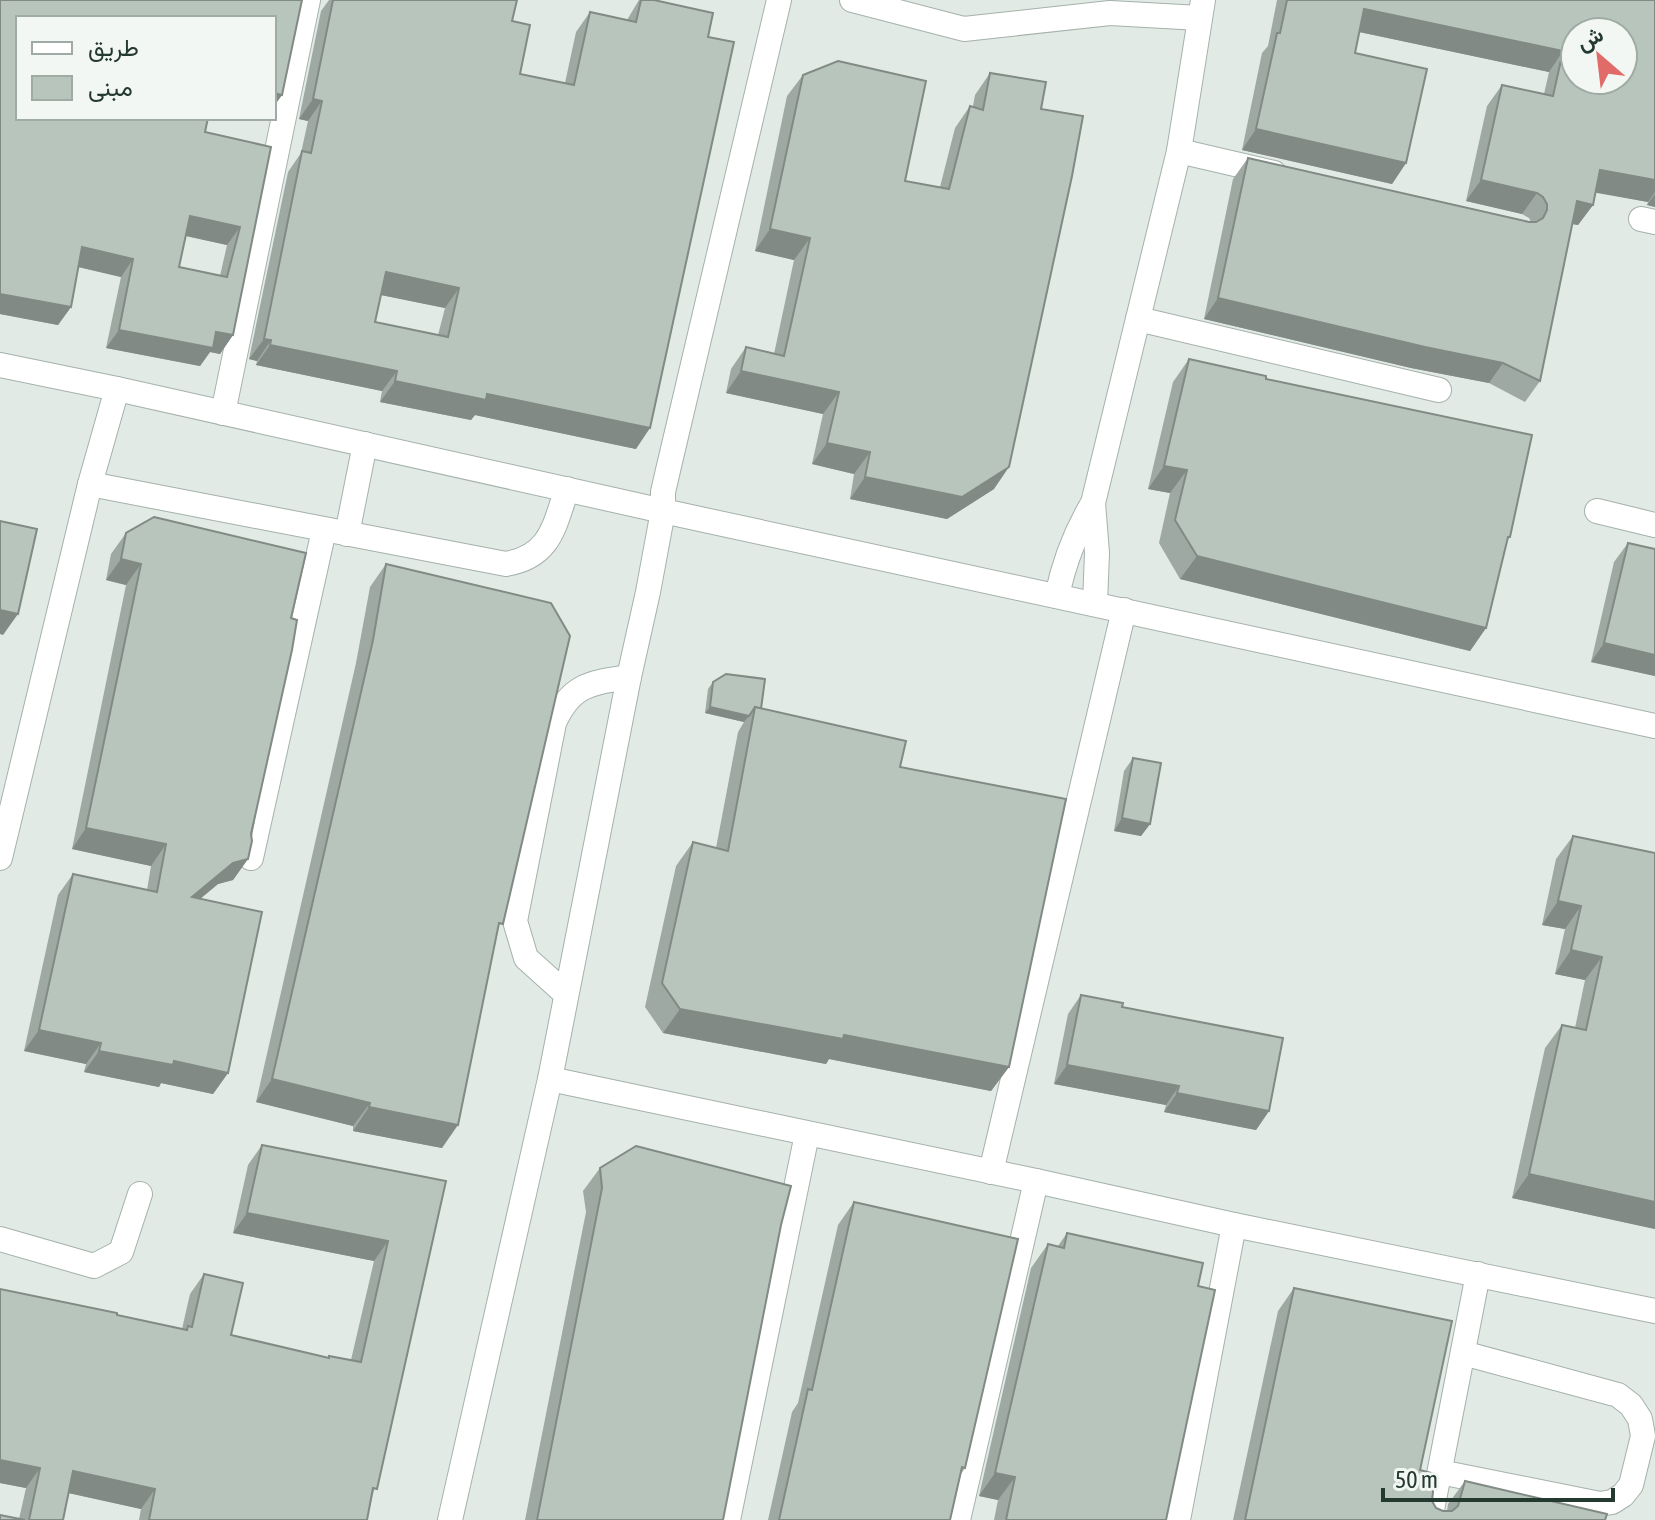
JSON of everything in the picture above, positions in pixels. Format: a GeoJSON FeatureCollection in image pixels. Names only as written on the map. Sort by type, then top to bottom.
{"type":"FeatureCollection","features":[{"type":"Feature","properties":{"kind":"street"},"geometry":{"type":"LineString","coordinates":[[223,413],[308,0]]}},
{"type":"Feature","properties":{"kind":"street"},"geometry":{"type":"LineString","coordinates":[[450,1520],[550,1079],[648,592],[663,511],[663,492],[779,0]]}},
{"type":"Feature","properties":{"kind":"street"},"geometry":{"type":"LineString","coordinates":[[852,0],[964,29],[1110,13],[1202,9],[1179,151],[1093,503],[1070,548],[1057,596]]}},
{"type":"Feature","properties":{"kind":"street"},"geometry":{"type":"LineString","coordinates":[[1179,151],[1302,179]]}},
{"type":"Feature","properties":{"kind":"street"},"geometry":{"type":"LineString","coordinates":[[1138,319],[1439,390]]}},
{"type":"Feature","properties":{"kind":"street"},"geometry":{"type":"LineString","coordinates":[[0,365],[1655,726]]}},
{"type":"Feature","properties":{"kind":"street"},"geometry":{"type":"LineString","coordinates":[[0,858],[90,484],[117,389]]}},
{"type":"Feature","properties":{"kind":"street"},"geometry":{"type":"LineString","coordinates":[[251,858],[336,532],[365,444]]}},
{"type":"Feature","properties":{"kind":"street"},"geometry":{"type":"LineString","coordinates":[[90,484],[506,564],[521,562],[545,545],[553,532],[567,489]]}},
{"type":"Feature","properties":{"kind":"street"},"geometry":{"type":"LineString","coordinates":[[1093,503],[1097,553],[1095,603]]}},
{"type":"Feature","properties":{"kind":"street"},"geometry":{"type":"LineString","coordinates":[[1597,511],[1655,525]]}},
{"type":"Feature","properties":{"kind":"street"},"geometry":{"type":"LineString","coordinates":[[991,1172],[1124,610]]}},
{"type":"Feature","properties":{"kind":"street"},"geometry":{"type":"LineString","coordinates":[[566,994],[526,958],[515,921],[554,723],[559,711],[577,690],[593,682],[629,677]]}},
{"type":"Feature","properties":{"kind":"street"},"geometry":{"type":"LineString","coordinates":[[550,1079],[1655,1311]]}},
{"type":"Feature","properties":{"kind":"street"},"geometry":{"type":"LineString","coordinates":[[728,1520],[807,1134]]}},
{"type":"Feature","properties":{"kind":"street"},"geometry":{"type":"LineString","coordinates":[[958,1520],[1036,1181]]}},
{"type":"Feature","properties":{"kind":"street"},"geometry":{"type":"LineString","coordinates":[[0,1239],[94,1266],[121,1252],[140,1194]]}},
{"type":"Feature","properties":{"kind":"street"},"geometry":{"type":"LineString","coordinates":[[1178,1520],[1234,1225]]}},
{"type":"Feature","properties":{"kind":"street"},"geometry":{"type":"LineString","coordinates":[[1430,1520],[1478,1274]]}},
{"type":"Feature","properties":{"kind":"street"},"geometry":{"type":"LineString","coordinates":[[1440,1472],[1600,1504],[1612,1502],[1631,1485],[1643,1436],[1636,1412],[1618,1395],[1463,1353]]}},
{"type":"Feature","properties":{"kind":"building"},"geometry":{"type":"Polygon","coordinates":[[[0,0],[302,0],[282,95],[276,94],[276,16],[16,16],[16,120],[208,120],[205,132],[271,147],[233,335],[216,332],[213,348],[119,330],[133,259],[82,247],[71,307],[0,294],[0,0]],[[190,216],[179,267],[227,277],[240,227],[190,216]]]}},
{"type":"Feature","properties":{"kind":"building"},"geometry":{"type":"Polygon","coordinates":[[[333,0],[517,0],[512,21],[530,25],[520,74],[574,85],[590,12],[636,22],[641,0],[654,0],[713,13],[708,37],[734,42],[650,428],[487,394],[486,400],[395,381],[397,371],[270,345],[271,340],[264,339],[302,151],[311,153],[322,101],[313,99],[333,0]],[[386,272],[375,322],[448,337],[459,288],[386,272]]]}},
{"type":"Feature","properties":{"kind":"building"},"geometry":{"type":"Polygon","coordinates":[[[1287,0],[1655,0],[1655,180],[1600,170],[1593,205],[1577,201],[1540,381],[1503,363],[1218,298],[1248,158],[1536,222],[1543,218],[1547,210],[1543,197],[1481,180],[1502,85],[1553,96],[1559,69],[1559,96],[1639,96],[1639,16],[1559,16],[1559,50],[1364,9],[1355,53],[1427,69],[1406,163],[1256,129],[1277,33],[1280,33],[1287,0]]]}},
{"type":"Feature","properties":{"kind":"building"},"geometry":{"type":"Polygon","coordinates":[[[838,61],[926,81],[905,181],[949,189],[970,106],[983,110],[990,73],[1046,82],[1041,109],[1083,116],[1009,467],[962,497],[865,477],[870,452],[827,443],[839,392],[741,371],[746,347],[784,356],[810,238],[770,229],[803,75],[838,61]]]}},
{"type":"Feature","properties":{"kind":"building"},"geometry":{"type":"Polygon","coordinates":[[[1189,359],[1266,376],[1266,379],[1532,435],[1486,628],[1197,556],[1175,520],[1187,470],[1164,466],[1189,359]]]}},
{"type":"Feature","properties":{"kind":"building"},"geometry":{"type":"Polygon","coordinates":[[[154,517],[306,553],[291,618],[297,620],[292,650],[248,859],[233,863],[192,897],[262,912],[228,1073],[174,1061],[173,1065],[99,1051],[101,1043],[39,1030],[73,874],[157,892],[166,844],[86,828],[141,564],[121,559],[126,533],[154,517]]]}},
{"type":"Feature","properties":{"kind":"building"},"geometry":{"type":"Polygon","coordinates":[[[0,521],[37,529],[18,614],[0,610],[0,521]]]}},
{"type":"Feature","properties":{"kind":"building"},"geometry":{"type":"Polygon","coordinates":[[[1628,543],[1655,549],[1655,655],[1604,643],[1628,543]]]}},
{"type":"Feature","properties":{"kind":"building"},"geometry":{"type":"Polygon","coordinates":[[[386,564],[551,603],[570,636],[503,924],[499,923],[458,1125],[369,1107],[370,1103],[272,1079],[373,640],[386,564]]]}},
{"type":"Feature","properties":{"kind":"building"},"geometry":{"type":"Polygon","coordinates":[[[726,674],[765,679],[761,709],[755,707],[749,716],[710,707],[713,682],[726,674]]]}},
{"type":"Feature","properties":{"kind":"building"},"geometry":{"type":"Polygon","coordinates":[[[755,707],[906,741],[900,767],[1066,799],[1009,1067],[844,1035],[843,1039],[680,1009],[662,983],[693,842],[728,851],[755,707]]]}},
{"type":"Feature","properties":{"kind":"building"},"geometry":{"type":"Polygon","coordinates":[[[1133,758],[1161,763],[1150,824],[1122,818],[1133,758]]]}},
{"type":"Feature","properties":{"kind":"building"},"geometry":{"type":"Polygon","coordinates":[[[1573,836],[1655,853],[1655,1202],[1529,1174],[1562,1025],[1586,1030],[1602,957],[1571,950],[1581,906],[1558,901],[1573,836]]]}},
{"type":"Feature","properties":{"kind":"building"},"geometry":{"type":"Polygon","coordinates":[[[1081,995],[1123,1003],[1122,1007],[1283,1038],[1269,1111],[1177,1093],[1179,1086],[1067,1065],[1081,995]]]}},
{"type":"Feature","properties":{"kind":"building"},"geometry":{"type":"Polygon","coordinates":[[[262,1145],[446,1181],[377,1489],[373,1488],[367,1520],[149,1520],[155,1489],[73,1471],[63,1520],[29,1520],[40,1468],[0,1460],[0,1289],[187,1330],[188,1326],[192,1327],[204,1274],[243,1283],[231,1335],[329,1358],[361,1362],[388,1241],[247,1213],[262,1145]]]}},
{"type":"Feature","properties":{"kind":"building"},"geometry":{"type":"Polygon","coordinates":[[[636,1146],[791,1186],[723,1520],[537,1520],[602,1188],[600,1168],[636,1146]]]}},
{"type":"Feature","properties":{"kind":"building"},"geometry":{"type":"Polygon","coordinates":[[[854,1202],[1018,1239],[950,1520],[779,1520],[854,1202]]]}},
{"type":"Feature","properties":{"kind":"building"},"geometry":{"type":"Polygon","coordinates":[[[1067,1233],[1203,1263],[1198,1286],[1215,1290],[1166,1520],[1006,1520],[1015,1477],[995,1473],[1048,1244],[1064,1248],[1067,1233]]]}},
{"type":"Feature","properties":{"kind":"building"},"geometry":{"type":"Polygon","coordinates":[[[1294,1288],[1452,1321],[1420,1470],[1435,1474],[1432,1501],[1436,1508],[1452,1511],[1458,1506],[1465,1481],[1607,1514],[1605,1520],[1245,1520],[1294,1288]]]}},
{"type":"Feature","properties":{"kind":"building"},"geometry":{"type":"Polygon","coordinates":[[[0,1515],[25,1520],[0,1520],[0,1515]]]}}]}
